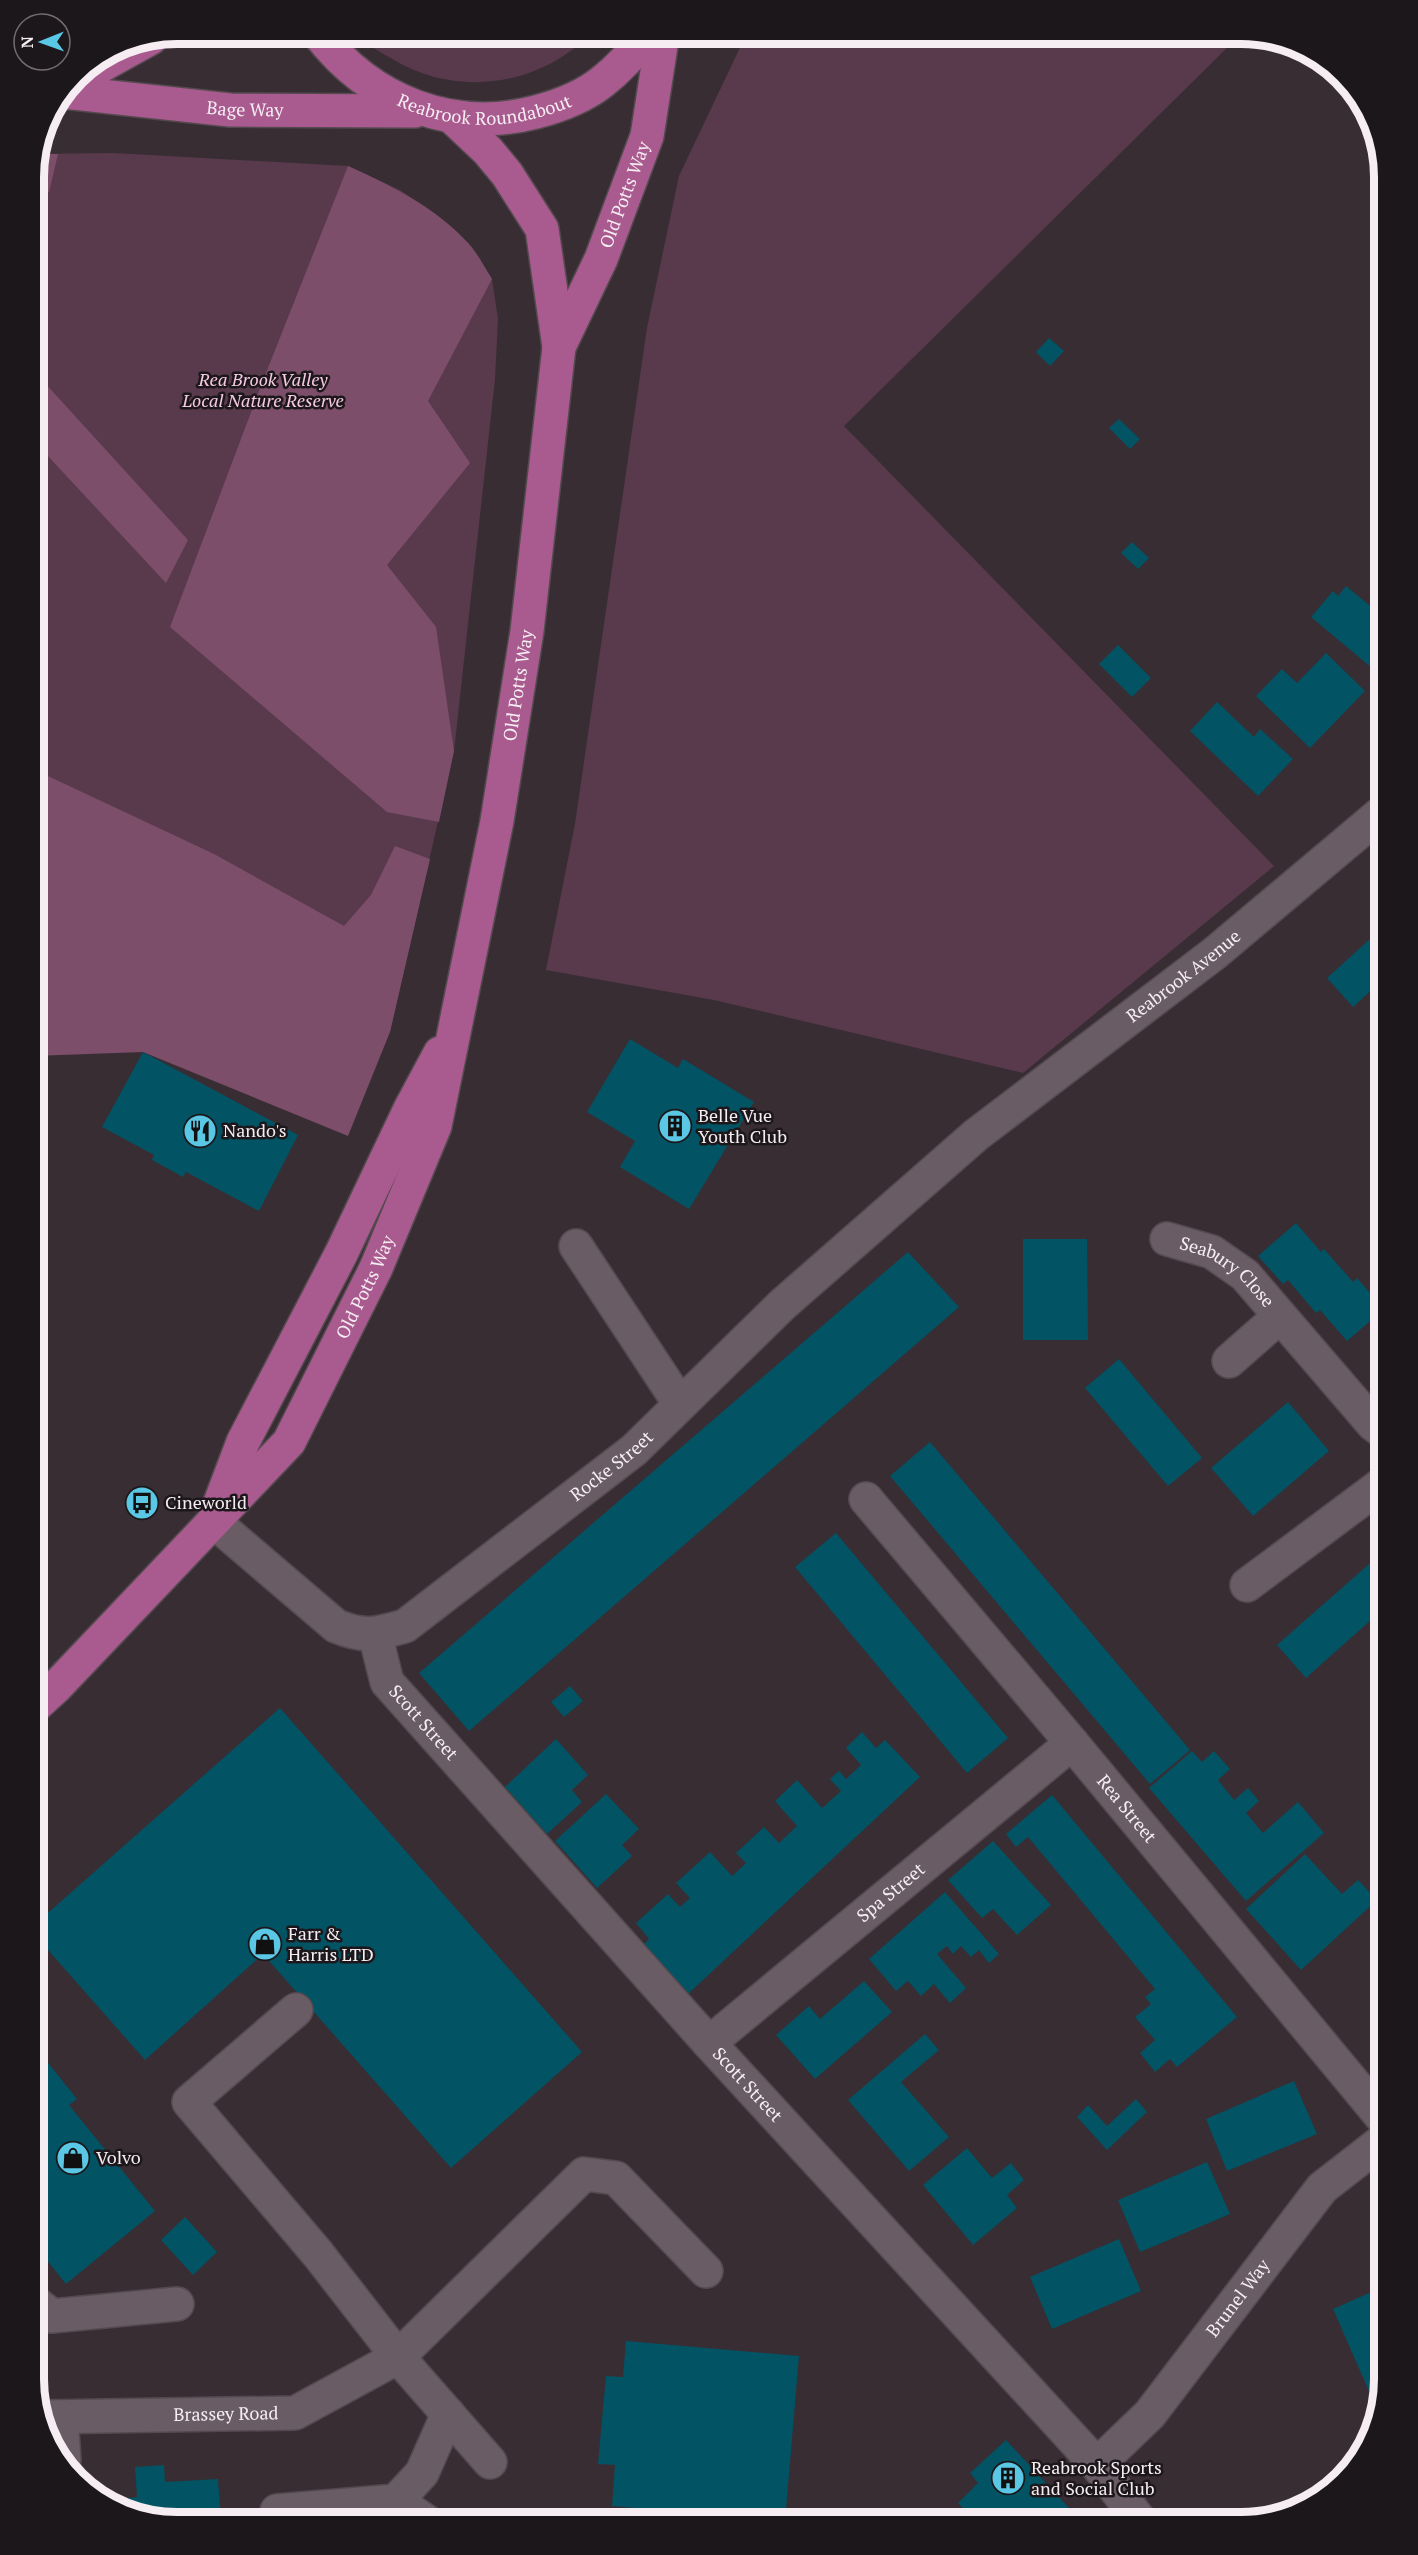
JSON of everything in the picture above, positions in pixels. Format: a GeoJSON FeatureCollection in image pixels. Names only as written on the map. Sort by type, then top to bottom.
{"type":"FeatureCollection","features":[{"type":"Feature","properties":{"kind":"main road","name":"Reabrook Roundabout"},"geometry":{"type":"LineString","coordinates":[[327,44],[360,76],[382,92],[438,114],[494,120],[516,117],[570,101],[601,83],[633,55],[641,44]]}},
{"type":"Feature","properties":{"kind":"main road","name":"Old Potts Way"},"geometry":{"type":"LineString","coordinates":[[559,347],[602,259],[647,136],[661,44]]}},
{"type":"Feature","properties":{"kind":"main road","name":"Bage Way"},"geometry":{"type":"LineString","coordinates":[[74,93],[230,110],[438,114]]}},
{"type":"Feature","properties":{"kind":"main road","name":"Old Potts Way"},"geometry":{"type":"LineString","coordinates":[[44,1697],[289,1442],[376,1268],[435,1126],[497,821],[527,631],[559,347],[542,229],[507,174],[488,151],[438,114]]}},
{"type":"Feature","properties":{"kind":"street","name":"Reabrook Avenue"},"geometry":{"type":"LineString","coordinates":[[976,1135],[1215,953],[1374,819]]}},
{"type":"Feature","properties":{"kind":"street","name":"Rocke Street"},"geometry":{"type":"LineString","coordinates":[[213,1521],[336,1626],[355,1634],[375,1634],[405,1626],[634,1450],[782,1305],[976,1135]]}},
{"type":"Feature","properties":{"kind":"street","name":"Seabury Close"},"geometry":{"type":"LineString","coordinates":[[1167,1239],[1212,1252],[1245,1275],[1374,1425]]}},
{"type":"Feature","properties":{"kind":"street"},"geometry":{"type":"LineString","coordinates":[[576,1246],[680,1404]]}},
{"type":"Feature","properties":{"kind":"street","name":"Seabury Close"},"geometry":{"type":"LineString","coordinates":[[1229,1361],[1280,1317]]}},
{"type":"Feature","properties":{"kind":"street"},"geometry":{"type":"LineString","coordinates":[[1247,1586],[1374,1490]]}},
{"type":"Feature","properties":{"kind":"street","name":"Rea Street"},"geometry":{"type":"LineString","coordinates":[[866,1499],[1072,1743],[1374,2108]]}},
{"type":"Feature","properties":{"kind":"street","name":"Scott Street"},"geometry":{"type":"LineString","coordinates":[[375,1634],[387,1682],[708,2043],[1097,2465],[1133,2512]]}},
{"type":"Feature","properties":{"kind":"street","name":"Spa Street"},"geometry":{"type":"LineString","coordinates":[[708,2043],[1072,1743]]}},
{"type":"Feature","properties":{"kind":"street"},"geometry":{"type":"LineString","coordinates":[[296,2010],[189,2102],[318,2254],[398,2357],[490,2462]]}},
{"type":"Feature","properties":{"kind":"street","name":"Brunel Way"},"geometry":{"type":"LineString","coordinates":[[1097,2465],[1150,2414],[1322,2188],[1374,2148]]}},
{"type":"Feature","properties":{"kind":"street","name":"Brassey Road"},"geometry":{"type":"LineString","coordinates":[[51,2417],[295,2413],[398,2357],[584,2174],[616,2178],[706,2271]]}},
{"type":"Feature","properties":{"kind":"street"},"geometry":{"type":"LineString","coordinates":[[44,2310],[51,2316],[177,2304]]}},
{"type":"Feature","properties":{"kind":"street"},"geometry":{"type":"LineString","coordinates":[[396,2501],[422,2474],[448,2414]]}},
{"type":"Feature","properties":{"kind":"street"},"geometry":{"type":"LineString","coordinates":[[51,2417],[57,2437]]}},
{"type":"Feature","properties":{"kind":"street"},"geometry":{"type":"LineString","coordinates":[[278,2511],[396,2501],[411,2511]]}},
{"type":"Feature","properties":{"kind":"green space"},"geometry":{"type":"Polygon","coordinates":[[[369,44],[579,44],[548,65],[523,75],[497,81],[471,82],[445,79],[419,72],[369,44]]]}},
{"type":"Feature","properties":{"kind":"green space"},"geometry":{"type":"Polygon","coordinates":[[[742,44],[1231,44],[844,426],[1274,866],[1023,1073],[714,1000],[546,970],[575,824],[647,328],[679,176],[742,44]]]}},
{"type":"Feature","properties":{"kind":"green space","name":"Rea Brook Valley Local Nature Reserve"},"geometry":{"type":"Polygon","coordinates":[[[113,153],[348,166],[400,190],[429,210],[469,244],[492,279],[498,319],[495,379],[454,751],[390,1032],[44,1019],[46,154],[113,153]]]}},
{"type":"Feature","properties":{"kind":"green space"},"geometry":{"type":"Polygon","coordinates":[[[46,154],[58,154],[49,192],[44,193],[46,154]]]}},
{"type":"Feature","properties":{"kind":"green space"},"geometry":{"type":"Polygon","coordinates":[[[348,166],[397,190],[443,219],[472,248],[492,279],[428,401],[470,463],[387,565],[436,627],[454,751],[439,822],[387,812],[170,627],[264,378],[348,166]]]}},
{"type":"Feature","properties":{"kind":"green space"},"geometry":{"type":"Polygon","coordinates":[[[44,382],[188,540],[166,583],[44,452],[44,382]]]}},
{"type":"Feature","properties":{"kind":"green space"},"geometry":{"type":"Polygon","coordinates":[[[44,774],[214,854],[344,926],[371,895],[395,846],[430,859],[390,1032],[348,1136],[143,1052],[44,1056],[44,774]]]}},
{"type":"Feature","properties":{"kind":"building"},"geometry":{"type":"Polygon","coordinates":[[[1049,338],[1064,351],[1050,366],[1036,352],[1049,338]]]}},
{"type":"Feature","properties":{"kind":"building"},"geometry":{"type":"Polygon","coordinates":[[[1119,419],[1140,439],[1130,449],[1109,428],[1119,419]]]}},
{"type":"Feature","properties":{"kind":"building"},"geometry":{"type":"Polygon","coordinates":[[[1132,542],[1149,558],[1138,569],[1121,553],[1132,542]]]}},
{"type":"Feature","properties":{"kind":"building"},"geometry":{"type":"Polygon","coordinates":[[[1346,586],[1374,609],[1374,670],[1311,617],[1333,591],[1338,596],[1346,586]]]}},
{"type":"Feature","properties":{"kind":"building"},"geometry":{"type":"Polygon","coordinates":[[[1118,645],[1151,678],[1132,697],[1099,664],[1118,645]]]}},
{"type":"Feature","properties":{"kind":"building"},"geometry":{"type":"Polygon","coordinates":[[[1326,653],[1365,691],[1310,748],[1256,696],[1282,669],[1297,683],[1326,653]]]}},
{"type":"Feature","properties":{"kind":"building"},"geometry":{"type":"Polygon","coordinates":[[[1217,702],[1254,737],[1260,729],[1293,759],[1258,796],[1190,731],[1217,702]]]}},
{"type":"Feature","properties":{"kind":"building"},"geometry":{"type":"Polygon","coordinates":[[[1371,938],[1374,941],[1374,988],[1353,1007],[1327,978],[1371,938]]]}},
{"type":"Feature","properties":{"kind":"building","name":"Belle Vue Youth Club"},"geometry":{"type":"Polygon","coordinates":[[[630,1039],[678,1068],[683,1059],[754,1102],[689,1209],[620,1167],[635,1141],[587,1112],[630,1039]]]}},
{"type":"Feature","properties":{"kind":"building","name":"Nando's"},"geometry":{"type":"Polygon","coordinates":[[[143,1052],[298,1135],[259,1211],[186,1172],[183,1177],[152,1160],[154,1155],[102,1127],[143,1052]]]}},
{"type":"Feature","properties":{"kind":"building"},"geometry":{"type":"Polygon","coordinates":[[[1296,1223],[1321,1252],[1324,1249],[1353,1282],[1357,1278],[1374,1298],[1374,1318],[1347,1341],[1320,1310],[1316,1313],[1288,1280],[1283,1284],[1258,1256],[1296,1223]]]}},
{"type":"Feature","properties":{"kind":"building"},"geometry":{"type":"Polygon","coordinates":[[[1023,1239],[1087,1239],[1088,1340],[1023,1340],[1023,1239]]]}},
{"type":"Feature","properties":{"kind":"building"},"geometry":{"type":"Polygon","coordinates":[[[908,1252],[959,1307],[469,1731],[419,1673],[908,1252]]]}},
{"type":"Feature","properties":{"kind":"building"},"geometry":{"type":"Polygon","coordinates":[[[1119,1359],[1202,1458],[1168,1486],[1085,1388],[1119,1359]]]}},
{"type":"Feature","properties":{"kind":"building"},"geometry":{"type":"Polygon","coordinates":[[[1288,1402],[1329,1451],[1253,1516],[1211,1468],[1288,1402]]]}},
{"type":"Feature","properties":{"kind":"building"},"geometry":{"type":"Polygon","coordinates":[[[930,1442],[1190,1750],[1150,1784],[890,1476],[930,1442]]]}},
{"type":"Feature","properties":{"kind":"building"},"geometry":{"type":"Polygon","coordinates":[[[836,1533],[1008,1738],[967,1773],[795,1567],[836,1533]]]}},
{"type":"Feature","properties":{"kind":"building"},"geometry":{"type":"Polygon","coordinates":[[[1374,1560],[1374,1621],[1372,1619],[1306,1678],[1277,1645],[1374,1560]]]}},
{"type":"Feature","properties":{"kind":"building"},"geometry":{"type":"Polygon","coordinates":[[[570,1686],[583,1701],[564,1717],[551,1702],[570,1686]]]}},
{"type":"Feature","properties":{"kind":"building","name":"Farr & Harris LTD"},"geometry":{"type":"Polygon","coordinates":[[[280,1708],[582,2052],[451,2168],[263,1954],[145,2060],[44,1945],[44,1916],[280,1708]]]}},
{"type":"Feature","properties":{"kind":"building"},"geometry":{"type":"Polygon","coordinates":[[[862,1732],[876,1748],[885,1740],[920,1777],[688,1994],[642,1946],[649,1939],[636,1923],[668,1894],[680,1907],[690,1898],[676,1883],[710,1852],[732,1876],[746,1863],[736,1853],[764,1827],[779,1843],[797,1826],[775,1801],[797,1780],[822,1808],[841,1791],[830,1779],[839,1771],[846,1779],[861,1765],[846,1748],[862,1732]]]}},
{"type":"Feature","properties":{"kind":"building"},"geometry":{"type":"Polygon","coordinates":[[[556,1739],[588,1775],[572,1790],[582,1802],[547,1834],[505,1787],[556,1739]]]}},
{"type":"Feature","properties":{"kind":"building"},"geometry":{"type":"Polygon","coordinates":[[[1192,1751],[1202,1762],[1214,1751],[1230,1769],[1218,1780],[1234,1800],[1248,1788],[1259,1801],[1246,1813],[1263,1833],[1298,1802],[1324,1833],[1246,1901],[1149,1788],[1192,1751]]]}},
{"type":"Feature","properties":{"kind":"building"},"geometry":{"type":"Polygon","coordinates":[[[606,1794],[639,1829],[622,1845],[632,1856],[597,1888],[555,1841],[606,1794]]]}},
{"type":"Feature","properties":{"kind":"building"},"geometry":{"type":"Polygon","coordinates":[[[1052,1795],[1237,2017],[1177,2067],[1170,2059],[1155,2072],[1140,2053],[1155,2040],[1135,2017],[1151,2004],[1145,1997],[1155,1989],[1028,1837],[1016,1847],[1006,1834],[1052,1795]]]}},
{"type":"Feature","properties":{"kind":"building"},"geometry":{"type":"Polygon","coordinates":[[[993,1841],[1051,1905],[1017,1935],[993,1909],[982,1918],[948,1880],[993,1841]]]}},
{"type":"Feature","properties":{"kind":"building"},"geometry":{"type":"Polygon","coordinates":[[[1305,1854],[1342,1894],[1358,1880],[1374,1897],[1374,1903],[1301,1970],[1246,1909],[1305,1854]]]}},
{"type":"Feature","properties":{"kind":"building"},"geometry":{"type":"Polygon","coordinates":[[[945,1892],[999,1954],[989,1963],[979,1950],[971,1957],[961,1946],[953,1954],[947,1946],[937,1954],[966,1988],[950,2003],[934,1984],[921,1996],[908,1981],[896,1991],[869,1959],[945,1892]]]}},
{"type":"Feature","properties":{"kind":"building"},"geometry":{"type":"Polygon","coordinates":[[[864,1981],[892,2012],[815,2079],[776,2035],[809,2006],[820,2019],[864,1981]]]}},
{"type":"Feature","properties":{"kind":"building"},"geometry":{"type":"Polygon","coordinates":[[[925,2034],[939,2050],[901,2082],[949,2137],[909,2171],[848,2100],[925,2034]]]}},
{"type":"Feature","properties":{"kind":"building","name":"Volvo"},"geometry":{"type":"Polygon","coordinates":[[[44,2058],[77,2099],[69,2105],[155,2211],[66,2284],[44,2257],[44,2058]]]}},
{"type":"Feature","properties":{"kind":"building"},"geometry":{"type":"Polygon","coordinates":[[[1294,2081],[1317,2134],[1227,2171],[1206,2119],[1294,2081]]]}},
{"type":"Feature","properties":{"kind":"building"},"geometry":{"type":"Polygon","coordinates":[[[1136,2099],[1147,2112],[1107,2150],[1077,2117],[1088,2105],[1107,2126],[1136,2099]]]}},
{"type":"Feature","properties":{"kind":"building"},"geometry":{"type":"Polygon","coordinates":[[[967,2148],[992,2178],[1011,2163],[1024,2180],[1007,2195],[1017,2208],[973,2245],[923,2185],[967,2148]]]}},
{"type":"Feature","properties":{"kind":"building"},"geometry":{"type":"Polygon","coordinates":[[[1207,2162],[1230,2214],[1140,2252],[1118,2200],[1207,2162]]]}},
{"type":"Feature","properties":{"kind":"building"},"geometry":{"type":"Polygon","coordinates":[[[185,2217],[217,2252],[193,2275],[161,2240],[185,2217]]]}},
{"type":"Feature","properties":{"kind":"building"},"geometry":{"type":"Polygon","coordinates":[[[1119,2239],[1141,2291],[1052,2329],[1030,2277],[1119,2239]]]}},
{"type":"Feature","properties":{"kind":"building"},"geometry":{"type":"Polygon","coordinates":[[[1374,2291],[1372,2399],[1333,2309],[1374,2291]]]}},
{"type":"Feature","properties":{"kind":"building"},"geometry":{"type":"Polygon","coordinates":[[[626,2341],[799,2356],[786,2512],[675,2511],[612,2506],[615,2465],[598,2464],[606,2376],[623,2377],[626,2341]]]}},
{"type":"Feature","properties":{"kind":"building","name":"Reabrook Sports and Social Club"},"geometry":{"type":"Polygon","coordinates":[[[1006,2440],[1073,2512],[966,2512],[958,2503],[978,2483],[970,2473],[1006,2440]]]}},
{"type":"Feature","properties":{"kind":"building"},"geometry":{"type":"Polygon","coordinates":[[[164,2465],[165,2482],[218,2479],[220,2511],[168,2511],[151,2509],[128,2502],[128,2498],[137,2497],[135,2467],[164,2465]]]}},
{"type":"Feature","properties":{"kind":"place","name":"Belle Vue Youth Club"},"geometry":{"type":"Point","coordinates":[675,1126]}},
{"type":"Feature","properties":{"kind":"place","name":"Nando's"},"geometry":{"type":"Point","coordinates":[200,1131]}},
{"type":"Feature","properties":{"kind":"place","name":"Cineworld"},"geometry":{"type":"Point","coordinates":[142,1503]}},
{"type":"Feature","properties":{"kind":"place","name":"Farr & Harris LTD"},"geometry":{"type":"Point","coordinates":[265,1944]}},
{"type":"Feature","properties":{"kind":"place","name":"Volvo"},"geometry":{"type":"Point","coordinates":[73,2158]}},
{"type":"Feature","properties":{"kind":"place","name":"Reabrook Sports and Social Club"},"geometry":{"type":"Point","coordinates":[1008,2478]}}]}
